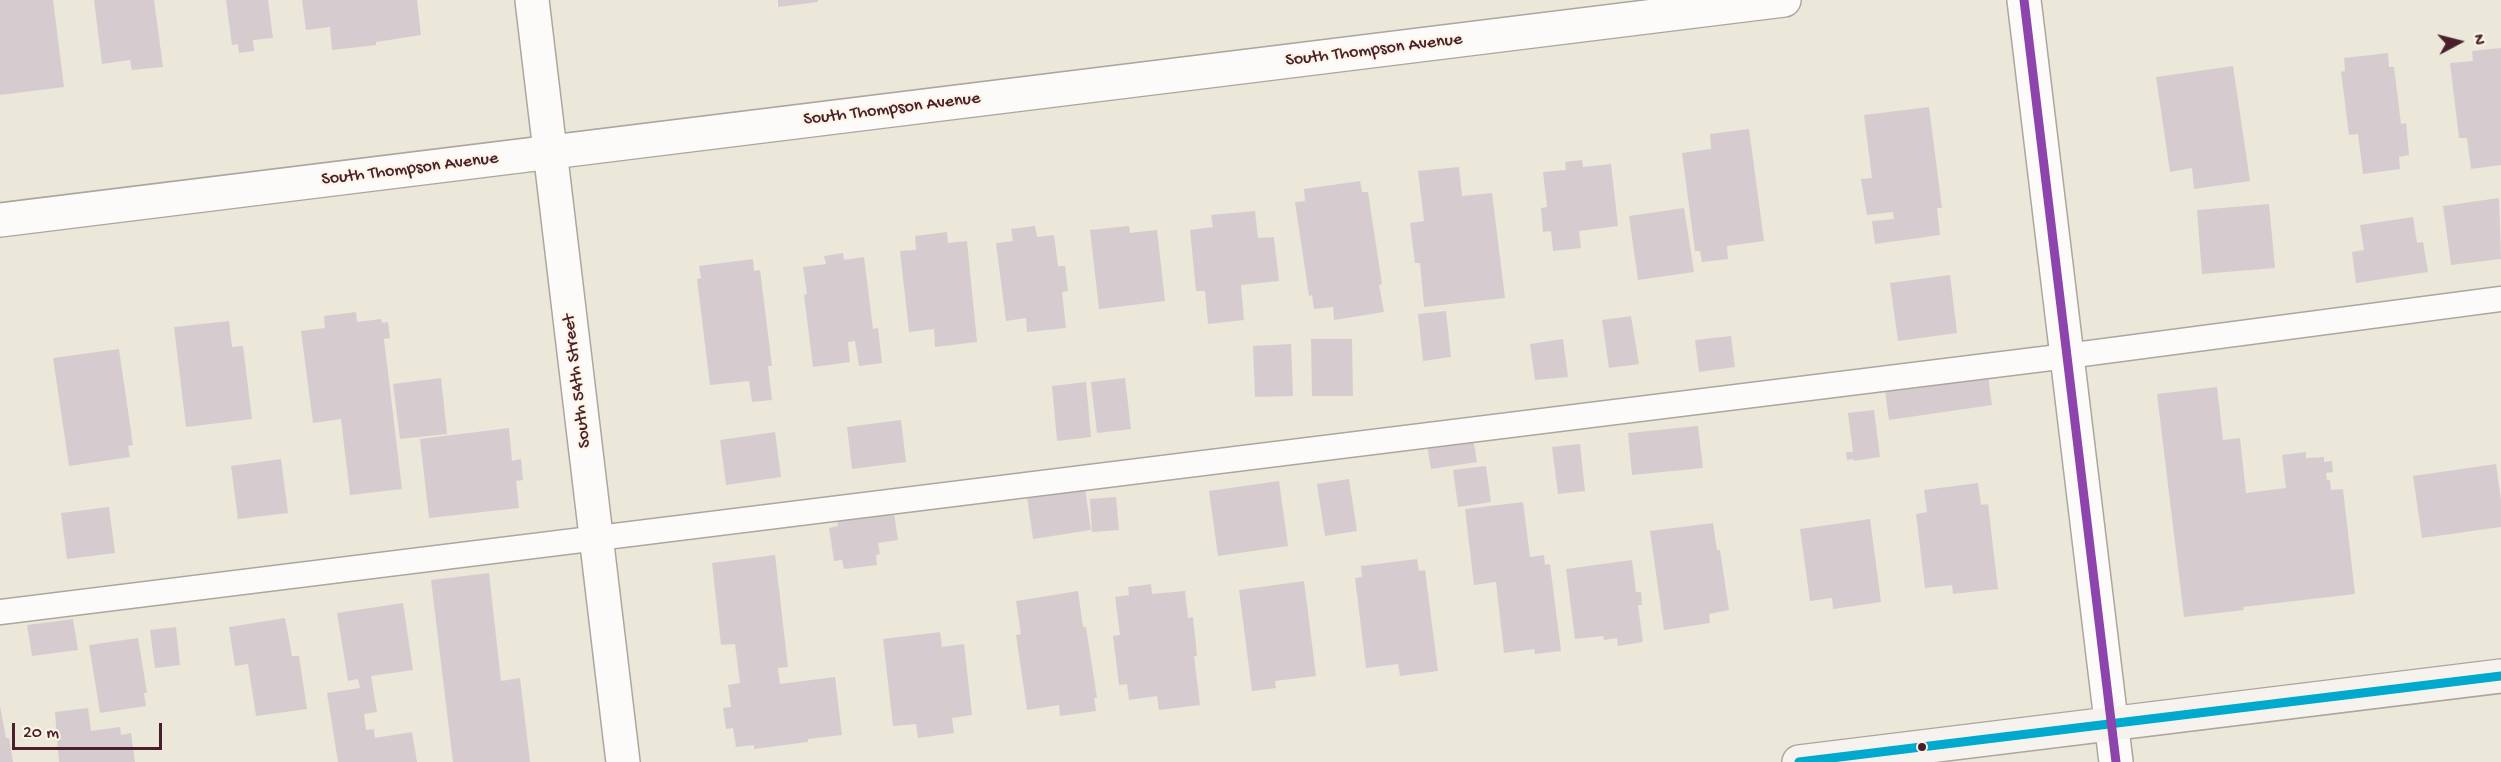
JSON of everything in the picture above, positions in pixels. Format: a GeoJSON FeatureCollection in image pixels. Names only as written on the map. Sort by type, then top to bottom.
{"type":"FeatureCollection","features":[{"type":"Feature","properties":{"kind":"main road"},"geometry":{"type":"LineString","coordinates":[[1799,762],[2501,676]]}},
{"type":"Feature","properties":{"kind":"street","name":"South 54th Street"},"geometry":{"type":"LineString","coordinates":[[532,0],[624,762]]}},
{"type":"Feature","properties":{"kind":"street","name":"South Thompson Avenue"},"geometry":{"type":"LineString","coordinates":[[0,220],[1784,0]]}},
{"type":"Feature","properties":{"kind":"street"},"geometry":{"type":"LineString","coordinates":[[2024,0],[2116,762]]}},
{"type":"Feature","properties":{"kind":"lane"},"geometry":{"type":"LineString","coordinates":[[0,612],[2067,356],[2501,299]]}},
{"type":"Feature","properties":{"kind":"building"},"geometry":{"type":"Polygon","coordinates":[[[0,0],[53,0],[64,87],[0,95],[0,0]]]}},
{"type":"Feature","properties":{"kind":"building"},"geometry":{"type":"Polygon","coordinates":[[[94,0],[154,0],[163,67],[132,70],[130,60],[102,64],[94,0]]]}},
{"type":"Feature","properties":{"kind":"building"},"geometry":{"type":"Polygon","coordinates":[[[226,0],[268,0],[273,38],[253,40],[254,51],[239,53],[238,44],[232,45],[226,0]]]}},
{"type":"Feature","properties":{"kind":"building"},"geometry":{"type":"Polygon","coordinates":[[[302,0],[417,0],[421,35],[376,42],[376,45],[332,50],[330,27],[306,30],[302,0]]]}},
{"type":"Feature","properties":{"kind":"building"},"geometry":{"type":"Polygon","coordinates":[[[778,0],[818,0],[818,2],[778,7],[778,0]]]}},
{"type":"Feature","properties":{"kind":"building"},"geometry":{"type":"Polygon","coordinates":[[[2501,48],[2501,165],[2471,169],[2467,138],[2459,138],[2450,63],[2473,61],[2472,51],[2501,48]]]}},
{"type":"Feature","properties":{"kind":"building"},"geometry":{"type":"Polygon","coordinates":[[[2388,53],[2389,67],[2394,67],[2401,124],[2406,123],[2409,155],[2399,157],[2400,169],[2363,174],[2358,134],[2349,135],[2341,72],[2345,71],[2344,58],[2388,53]]]}},
{"type":"Feature","properties":{"kind":"building"},"geometry":{"type":"Polygon","coordinates":[[[2233,66],[2250,181],[2194,189],[2192,168],[2170,172],[2156,77],[2233,66]]]}},
{"type":"Feature","properties":{"kind":"building"},"geometry":{"type":"Polygon","coordinates":[[[1929,107],[1942,208],[1937,208],[1940,235],[1875,244],[1872,221],[1894,219],[1893,212],[1867,215],[1861,179],[1872,178],[1864,115],[1929,107]]]}},
{"type":"Feature","properties":{"kind":"building"},"geometry":{"type":"Polygon","coordinates":[[[1749,129],[1764,241],[1727,246],[1728,259],[1702,262],[1700,251],[1695,251],[1682,153],[1711,149],[1710,134],[1749,129]]]}},
{"type":"Feature","properties":{"kind":"building"},"geometry":{"type":"Polygon","coordinates":[[[1582,160],[1583,167],[1611,164],[1618,226],[1579,231],[1581,248],[1553,251],[1551,231],[1543,232],[1541,208],[1547,207],[1543,172],[1566,170],[1565,162],[1582,160]]]}},
{"type":"Feature","properties":{"kind":"building"},"geometry":{"type":"Polygon","coordinates":[[[1459,167],[1462,196],[1492,193],[1505,298],[1424,307],[1420,263],[1415,263],[1410,223],[1424,221],[1418,171],[1459,167]]]}},
{"type":"Feature","properties":{"kind":"building"},"geometry":{"type":"Polygon","coordinates":[[[1360,181],[1362,192],[1368,192],[1384,312],[1334,320],[1333,307],[1314,309],[1312,295],[1309,296],[1295,202],[1305,201],[1304,189],[1360,181]]]}},
{"type":"Feature","properties":{"kind":"building"},"geometry":{"type":"Polygon","coordinates":[[[2499,198],[2501,259],[2451,265],[2443,206],[2499,198]]]}},
{"type":"Feature","properties":{"kind":"building"},"geometry":{"type":"Polygon","coordinates":[[[2269,204],[2275,268],[2202,274],[2197,210],[2269,204]]]}},
{"type":"Feature","properties":{"kind":"building"},"geometry":{"type":"Polygon","coordinates":[[[1684,208],[1694,272],[1638,280],[1629,216],[1684,208]]]}},
{"type":"Feature","properties":{"kind":"building"},"geometry":{"type":"Polygon","coordinates":[[[1255,211],[1258,238],[1274,237],[1279,281],[1241,285],[1244,320],[1208,324],[1205,291],[1196,291],[1190,230],[1213,227],[1211,215],[1255,211]]]}},
{"type":"Feature","properties":{"kind":"building"},"geometry":{"type":"Polygon","coordinates":[[[2413,217],[2417,243],[2423,242],[2428,272],[2356,283],[2352,252],[2364,250],[2360,225],[2413,217]]]}},
{"type":"Feature","properties":{"kind":"building"},"geometry":{"type":"Polygon","coordinates":[[[1035,226],[1037,237],[1054,235],[1058,266],[1065,266],[1068,291],[1062,292],[1066,328],[1027,332],[1026,318],[1006,321],[996,243],[1013,241],[1011,229],[1035,226]]]}},
{"type":"Feature","properties":{"kind":"building"},"geometry":{"type":"Polygon","coordinates":[[[1129,226],[1130,233],[1157,230],[1165,301],[1099,309],[1090,230],[1129,226]]]}},
{"type":"Feature","properties":{"kind":"building"},"geometry":{"type":"Polygon","coordinates":[[[947,232],[948,243],[967,241],[977,342],[935,347],[934,329],[909,332],[900,251],[916,250],[915,236],[947,232]]]}},
{"type":"Feature","properties":{"kind":"building"},"geometry":{"type":"Polygon","coordinates":[[[843,253],[844,260],[864,257],[873,329],[878,328],[882,363],[859,366],[855,341],[848,342],[850,362],[813,367],[803,267],[826,264],[824,256],[843,253]]]}},
{"type":"Feature","properties":{"kind":"building"},"geometry":{"type":"Polygon","coordinates":[[[753,259],[754,271],[760,270],[772,366],[768,366],[772,400],[752,402],[749,381],[710,385],[697,279],[701,278],[699,266],[753,259]]]}},
{"type":"Feature","properties":{"kind":"building"},"geometry":{"type":"Polygon","coordinates":[[[1950,275],[1957,333],[1898,341],[1890,283],[1950,275]]]}},
{"type":"Feature","properties":{"kind":"building"},"geometry":{"type":"Polygon","coordinates":[[[1446,311],[1451,357],[1423,361],[1418,314],[1446,311]]]}},
{"type":"Feature","properties":{"kind":"building"},"geometry":{"type":"Polygon","coordinates":[[[356,312],[357,322],[381,319],[382,323],[388,322],[390,338],[384,339],[402,489],[350,495],[341,419],[313,423],[301,331],[325,328],[324,316],[356,312]]]}},
{"type":"Feature","properties":{"kind":"building"},"geometry":{"type":"Polygon","coordinates":[[[1631,316],[1639,364],[1609,368],[1602,320],[1631,316]]]}},
{"type":"Feature","properties":{"kind":"building"},"geometry":{"type":"Polygon","coordinates":[[[229,321],[232,347],[243,346],[252,419],[186,427],[174,327],[229,321]]]}},
{"type":"Feature","properties":{"kind":"building"},"geometry":{"type":"Polygon","coordinates":[[[1731,336],[1735,367],[1699,372],[1695,340],[1731,336]]]}},
{"type":"Feature","properties":{"kind":"building"},"geometry":{"type":"Polygon","coordinates":[[[1311,339],[1352,339],[1353,396],[1312,396],[1311,339]]]}},
{"type":"Feature","properties":{"kind":"building"},"geometry":{"type":"Polygon","coordinates":[[[1563,339],[1568,377],[1535,380],[1530,344],[1563,339]]]}},
{"type":"Feature","properties":{"kind":"building"},"geometry":{"type":"Polygon","coordinates":[[[1291,344],[1293,396],[1255,397],[1253,346],[1291,344]]]}},
{"type":"Feature","properties":{"kind":"building"},"geometry":{"type":"Polygon","coordinates":[[[119,349],[133,445],[128,446],[130,457],[69,466],[53,358],[119,349]]]}},
{"type":"Feature","properties":{"kind":"building"},"geometry":{"type":"Polygon","coordinates":[[[1987,369],[1992,405],[1889,420],[1884,384],[1987,369]]]}},
{"type":"Feature","properties":{"kind":"building"},"geometry":{"type":"Polygon","coordinates":[[[441,378],[447,434],[400,439],[393,384],[441,378]]]}},
{"type":"Feature","properties":{"kind":"building"},"geometry":{"type":"Polygon","coordinates":[[[1125,378],[1131,429],[1097,433],[1091,382],[1125,378]]]}},
{"type":"Feature","properties":{"kind":"building"},"geometry":{"type":"Polygon","coordinates":[[[1086,382],[1091,437],[1057,441],[1052,386],[1086,382]]]}},
{"type":"Feature","properties":{"kind":"building"},"geometry":{"type":"Polygon","coordinates":[[[2217,387],[2223,440],[2240,438],[2246,493],[2286,488],[2282,455],[2306,452],[2306,458],[2324,457],[2324,462],[2332,461],[2333,472],[2326,473],[2327,480],[2330,480],[2331,490],[2343,489],[2355,594],[2243,607],[2244,610],[2184,617],[2157,394],[2217,387]]]}},
{"type":"Feature","properties":{"kind":"building"},"geometry":{"type":"Polygon","coordinates":[[[1874,410],[1880,457],[1847,460],[1846,452],[1853,452],[1848,413],[1874,410]]]}},
{"type":"Feature","properties":{"kind":"building"},"geometry":{"type":"Polygon","coordinates":[[[901,420],[906,462],[852,469],[847,427],[901,420]]]}},
{"type":"Feature","properties":{"kind":"building"},"geometry":{"type":"Polygon","coordinates":[[[1698,426],[1703,468],[1632,475],[1628,433],[1698,426]]]}},
{"type":"Feature","properties":{"kind":"building"},"geometry":{"type":"Polygon","coordinates":[[[509,428],[512,461],[521,459],[523,480],[516,481],[519,508],[429,518],[420,439],[509,428]]]}},
{"type":"Feature","properties":{"kind":"building"},"geometry":{"type":"Polygon","coordinates":[[[775,432],[781,477],[726,485],[720,440],[775,432]]]}},
{"type":"Feature","properties":{"kind":"building"},"geometry":{"type":"Polygon","coordinates":[[[1472,432],[1477,462],[1431,469],[1426,439],[1472,432]]]}},
{"type":"Feature","properties":{"kind":"building"},"geometry":{"type":"Polygon","coordinates":[[[1580,444],[1585,491],[1558,494],[1552,447],[1580,444]]]}},
{"type":"Feature","properties":{"kind":"building"},"geometry":{"type":"Polygon","coordinates":[[[281,459],[288,513],[238,519],[231,466],[281,459]]]}},
{"type":"Feature","properties":{"kind":"building"},"geometry":{"type":"Polygon","coordinates":[[[2496,464],[2501,500],[2501,527],[2422,538],[2413,476],[2496,464]]]}},
{"type":"Feature","properties":{"kind":"building"},"geometry":{"type":"Polygon","coordinates":[[[1486,466],[1491,502],[1458,507],[1453,470],[1486,466]]]}},
{"type":"Feature","properties":{"kind":"building"},"geometry":{"type":"Polygon","coordinates":[[[1349,479],[1357,531],[1325,536],[1317,484],[1349,479]]]}},
{"type":"Feature","properties":{"kind":"building"},"geometry":{"type":"Polygon","coordinates":[[[1279,481],[1288,546],[1218,556],[1209,491],[1279,481]]]}},
{"type":"Feature","properties":{"kind":"building"},"geometry":{"type":"Polygon","coordinates":[[[1978,483],[1981,505],[1988,504],[1998,589],[1953,594],[1952,585],[1925,588],[1916,514],[1927,512],[1924,490],[1978,483]]]}},
{"type":"Feature","properties":{"kind":"building"},"geometry":{"type":"Polygon","coordinates":[[[1085,489],[1091,530],[1033,539],[1027,497],[1085,489]]]}},
{"type":"Feature","properties":{"kind":"building"},"geometry":{"type":"Polygon","coordinates":[[[1116,497],[1119,530],[1092,532],[1090,499],[1116,497]]]}},
{"type":"Feature","properties":{"kind":"building"},"geometry":{"type":"Polygon","coordinates":[[[1523,502],[1530,557],[1544,555],[1545,565],[1550,564],[1561,651],[1535,654],[1534,649],[1504,653],[1496,582],[1474,585],[1465,509],[1523,502]]]}},
{"type":"Feature","properties":{"kind":"building"},"geometry":{"type":"Polygon","coordinates":[[[109,507],[115,553],[67,559],[61,513],[109,507]]]}},
{"type":"Feature","properties":{"kind":"building"},"geometry":{"type":"Polygon","coordinates":[[[894,513],[898,540],[878,543],[880,554],[876,555],[877,565],[844,569],[842,560],[834,561],[829,528],[838,526],[837,521],[894,513]]]}},
{"type":"Feature","properties":{"kind":"building"},"geometry":{"type":"Polygon","coordinates":[[[1870,519],[1881,602],[1833,609],[1832,598],[1810,601],[1800,529],[1870,519]]]}},
{"type":"Feature","properties":{"kind":"building"},"geometry":{"type":"Polygon","coordinates":[[[1713,523],[1717,550],[1720,550],[1729,610],[1709,614],[1710,623],[1664,630],[1650,531],[1713,523]]]}},
{"type":"Feature","properties":{"kind":"building"},"geometry":{"type":"Polygon","coordinates":[[[775,555],[788,667],[778,668],[780,684],[835,677],[842,735],[754,749],[754,745],[736,747],[733,728],[726,729],[723,708],[731,707],[728,685],[740,683],[735,644],[721,645],[712,563],[775,555]]]}},
{"type":"Feature","properties":{"kind":"building"},"geometry":{"type":"Polygon","coordinates":[[[1417,559],[1419,571],[1425,570],[1438,671],[1400,676],[1398,664],[1366,668],[1355,578],[1362,577],[1361,566],[1417,559]]]}},
{"type":"Feature","properties":{"kind":"building"},"geometry":{"type":"Polygon","coordinates":[[[1632,560],[1636,592],[1641,592],[1642,605],[1638,605],[1643,642],[1618,646],[1617,638],[1604,640],[1603,636],[1575,639],[1566,569],[1632,560]]]}},
{"type":"Feature","properties":{"kind":"building"},"geometry":{"type":"Polygon","coordinates":[[[489,573],[501,681],[520,678],[530,762],[453,762],[431,580],[489,573]]]}},
{"type":"Feature","properties":{"kind":"building"},"geometry":{"type":"Polygon","coordinates":[[[1304,581],[1316,676],[1275,681],[1276,688],[1252,691],[1239,590],[1304,581]]]}},
{"type":"Feature","properties":{"kind":"building"},"geometry":{"type":"Polygon","coordinates":[[[1151,584],[1152,594],[1185,591],[1188,618],[1193,617],[1197,656],[1194,656],[1200,705],[1159,710],[1157,696],[1129,700],[1127,684],[1119,685],[1113,636],[1120,635],[1115,597],[1129,595],[1128,587],[1151,584]]]}},
{"type":"Feature","properties":{"kind":"building"},"geometry":{"type":"Polygon","coordinates":[[[1078,591],[1097,698],[1094,698],[1096,711],[1060,716],[1059,705],[1027,710],[1016,635],[1021,634],[1016,601],[1078,591]]]}},
{"type":"Feature","properties":{"kind":"building"},"geometry":{"type":"Polygon","coordinates":[[[403,603],[413,670],[371,676],[377,712],[364,714],[366,730],[374,729],[375,738],[412,732],[417,762],[338,762],[327,693],[360,688],[358,679],[348,681],[337,613],[403,603]]]}},
{"type":"Feature","properties":{"kind":"building"},"geometry":{"type":"Polygon","coordinates":[[[285,618],[292,656],[299,656],[307,709],[256,716],[248,664],[235,666],[229,627],[285,618]]]}},
{"type":"Feature","properties":{"kind":"building"},"geometry":{"type":"Polygon","coordinates":[[[73,619],[78,650],[32,656],[27,625],[73,619]]]}},
{"type":"Feature","properties":{"kind":"building"},"geometry":{"type":"Polygon","coordinates":[[[176,627],[180,665],[155,668],[150,630],[176,627]]]}},
{"type":"Feature","properties":{"kind":"building"},"geometry":{"type":"Polygon","coordinates":[[[940,632],[942,647],[964,644],[972,715],[952,718],[954,733],[918,738],[916,724],[893,726],[883,639],[940,632]]]}},
{"type":"Feature","properties":{"kind":"building"},"geometry":{"type":"Polygon","coordinates":[[[138,638],[147,693],[144,693],[146,706],[100,713],[89,645],[138,638]]]}},
{"type":"Feature","properties":{"kind":"building"},"geometry":{"type":"Polygon","coordinates":[[[0,706],[6,738],[9,738],[13,762],[0,762],[0,706]]]}},
{"type":"Feature","properties":{"kind":"building"},"geometry":{"type":"Polygon","coordinates":[[[88,708],[91,731],[120,727],[121,735],[131,733],[135,762],[59,762],[55,712],[88,708]]]}},
{"type":"Feature","properties":{"kind":"transit line"},"geometry":{"type":"LineString","coordinates":[[2024,0],[2116,762]]}},
{"type":"Feature","properties":{"kind":"transit line"},"geometry":{"type":"LineString","coordinates":[[1799,762],[2501,676]]}}]}
